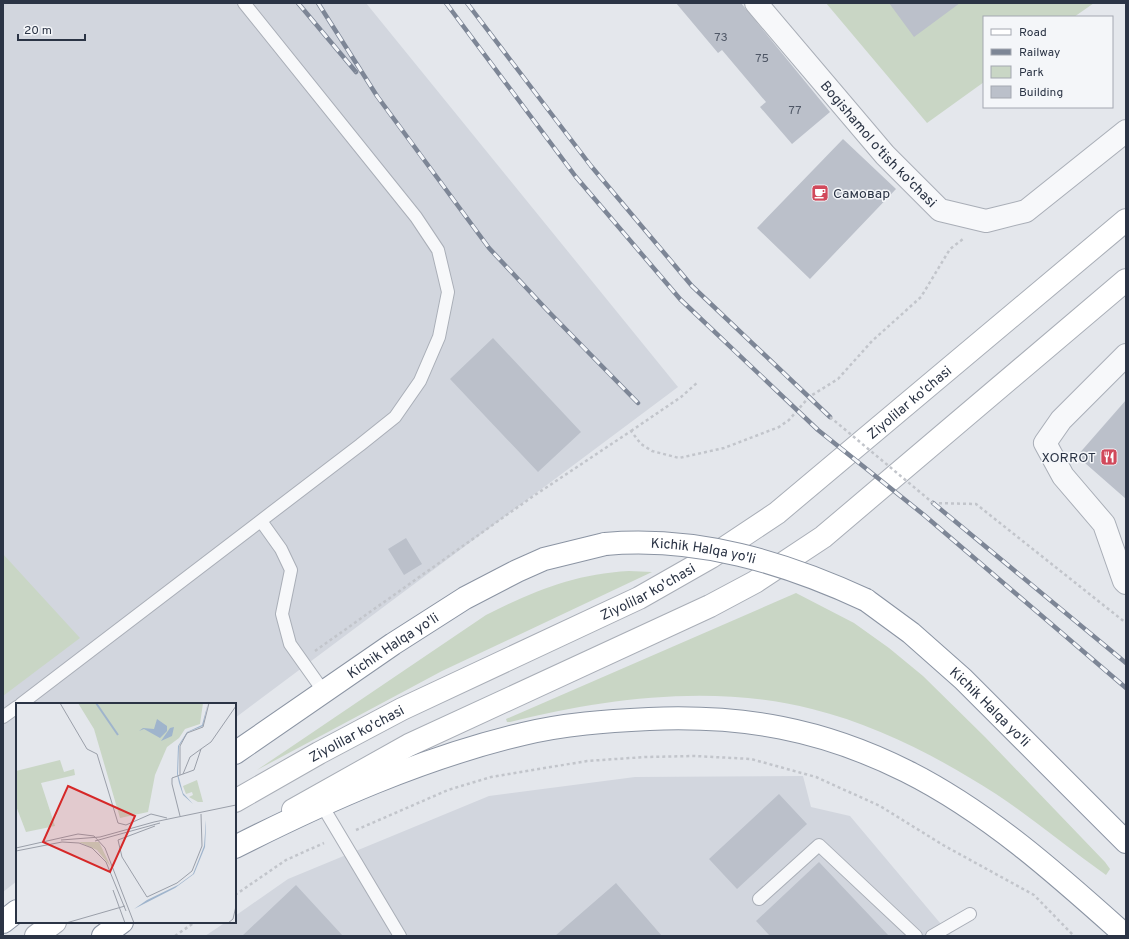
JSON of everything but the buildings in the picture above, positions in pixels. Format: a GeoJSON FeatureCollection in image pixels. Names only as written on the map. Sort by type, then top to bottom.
{"type":"FeatureCollection","features":[{"type":"Feature","properties":{"kind":"main road","name":"Ziyolilar ko'chasi"},"geometry":{"type":"LineString","coordinates":[[236,800],[319,753],[402,709],[640,598],[705,561],[744,536],[777,513],[1126,220]]}},
{"type":"Feature","properties":{"kind":"main road"},"geometry":{"type":"LineString","coordinates":[[236,845],[319,801],[409,745],[710,606],[789,560],[823,537],[1126,280]]}},
{"type":"Feature","properties":{"kind":"main road","name":"Kichik Halqa yo'li"},"geometry":{"type":"LineString","coordinates":[[236,752],[441,613],[490,584],[544,559],[605,544],[628,542],[687,544],[740,554],[809,575],[866,600],[911,633],[963,679],[1126,842]]}},
{"type":"Feature","properties":{"kind":"main road"},"geometry":{"type":"LineString","coordinates":[[319,801],[447,756],[524,734],[594,722],[628,720],[694,718],[749,722],[803,732],[840,744],[906,771],[934,786],[1009,837],[1070,886],[1126,936]]}},
{"type":"Feature","properties":{"kind":"main road"},"geometry":{"type":"LineString","coordinates":[[3,922],[16,911]]}},
{"type":"Feature","properties":{"kind":"main road"},"geometry":{"type":"LineString","coordinates":[[36,936],[54,923]]}},
{"type":"Feature","properties":{"kind":"main road"},"geometry":{"type":"LineString","coordinates":[[103,936],[121,923]]}},
{"type":"Feature","properties":{"kind":"street","name":"Bogishamol o'tish ko'chasi"},"geometry":{"type":"LineString","coordinates":[[756,3],[885,156],[940,210],[986,221],[1026,211],[1126,131]]}},
{"type":"Feature","properties":{"kind":"street"},"geometry":{"type":"LineString","coordinates":[[1126,355],[1061,420],[1045,443],[1063,476],[1104,524],[1126,583]]}},
{"type":"Feature","properties":{"kind":"lane"},"geometry":{"type":"LineString","coordinates":[[21,703],[395,417],[420,381],[439,337],[448,292],[438,250],[416,217],[244,3]]}},
{"type":"Feature","properties":{"kind":"lane"},"geometry":{"type":"LineString","coordinates":[[261,521],[280,549],[291,570],[282,614],[290,644],[324,692]]}},
{"type":"Feature","properties":{"kind":"lane"},"geometry":{"type":"LineString","coordinates":[[3,717],[16,708]]}},
{"type":"Feature","properties":{"kind":"lane"},"geometry":{"type":"LineString","coordinates":[[319,801],[400,936]]}},
{"type":"Feature","properties":{"kind":"lane"},"geometry":{"type":"LineString","coordinates":[[759,899],[819,845],[916,936]]}},
{"type":"Feature","properties":{"kind":"lane"},"geometry":{"type":"LineString","coordinates":[[932,936],[970,914]]}},
{"type":"Feature","properties":{"kind":"path"},"geometry":{"type":"LineString","coordinates":[[631,431],[641,444],[652,451],[679,458],[724,448],[779,427],[789,420],[809,397],[838,379],[872,341],[921,297],[950,249],[986,221]]}},
{"type":"Feature","properties":{"kind":"path"},"geometry":{"type":"LineString","coordinates":[[302,661],[431,568],[681,398],[698,382]]}},
{"type":"Feature","properties":{"kind":"path"},"geometry":{"type":"LineString","coordinates":[[830,417],[933,503],[976,504],[1126,622]]}},
{"type":"Feature","properties":{"kind":"path"},"geometry":{"type":"LineString","coordinates":[[236,894],[286,860],[448,790],[491,776],[587,762],[645,757],[695,756],[751,759],[816,777],[880,806],[943,845],[1034,895],[1074,936]]}},
{"type":"Feature","properties":{"kind":"path"},"geometry":{"type":"LineString","coordinates":[[175,936],[194,923]]}},
{"type":"Feature","properties":{"kind":"shaded area"},"geometry":{"type":"Polygon","coordinates":[[[3,3],[366,3],[678,387],[236,717],[236,703],[16,703],[16,882],[3,892],[3,3]]]}},
{"type":"Feature","properties":{"kind":"shaded area"},"geometry":{"type":"Polygon","coordinates":[[[803,776],[811,807],[850,816],[951,936],[205,936],[224,923],[236,923],[236,915],[288,879],[489,796],[635,777],[803,776]]]}},
{"type":"Feature","properties":{"kind":"green space"},"geometry":{"type":"Polygon","coordinates":[[[826,3],[1094,3],[1075,16],[983,16],[983,83],[927,123],[826,3]]]}},
{"type":"Feature","properties":{"kind":"green space"},"geometry":{"type":"Polygon","coordinates":[[[3,554],[80,638],[3,696],[3,554]]]}},
{"type":"Feature","properties":{"kind":"green space"},"geometry":{"type":"Polygon","coordinates":[[[629,571],[652,572],[442,671],[257,770],[486,615],[521,598],[555,585],[590,576],[629,571]]]}},
{"type":"Feature","properties":{"kind":"green space"},"geometry":{"type":"Polygon","coordinates":[[[796,593],[854,623],[889,648],[923,676],[985,737],[1105,862],[1110,869],[1106,875],[996,794],[953,768],[884,733],[812,709],[775,701],[737,697],[660,697],[584,706],[507,722],[506,719],[796,593]]]}},
{"type":"Feature","properties":{"kind":"railway"},"geometry":{"type":"LineString","coordinates":[[298,3],[356,72]]}},
{"type":"Feature","properties":{"kind":"railway"},"geometry":{"type":"LineString","coordinates":[[318,3],[377,96],[489,248],[638,403]]}},
{"type":"Feature","properties":{"kind":"railway"},"geometry":{"type":"LineString","coordinates":[[446,3],[576,177],[680,299],[818,430],[924,515],[1126,688]]}},
{"type":"Feature","properties":{"kind":"railway"},"geometry":{"type":"LineString","coordinates":[[467,3],[591,166],[692,286],[830,417]]}},
{"type":"Feature","properties":{"kind":"railway"},"geometry":{"type":"LineString","coordinates":[[933,503],[1126,663]]}},
{"type":"Feature","properties":{"kind":"place","name":"Самовар"},"geometry":{"type":"Point","coordinates":[820,193]}},
{"type":"Feature","properties":{"kind":"place","name":"XORROT"},"geometry":{"type":"Point","coordinates":[1109,457]}}]}
